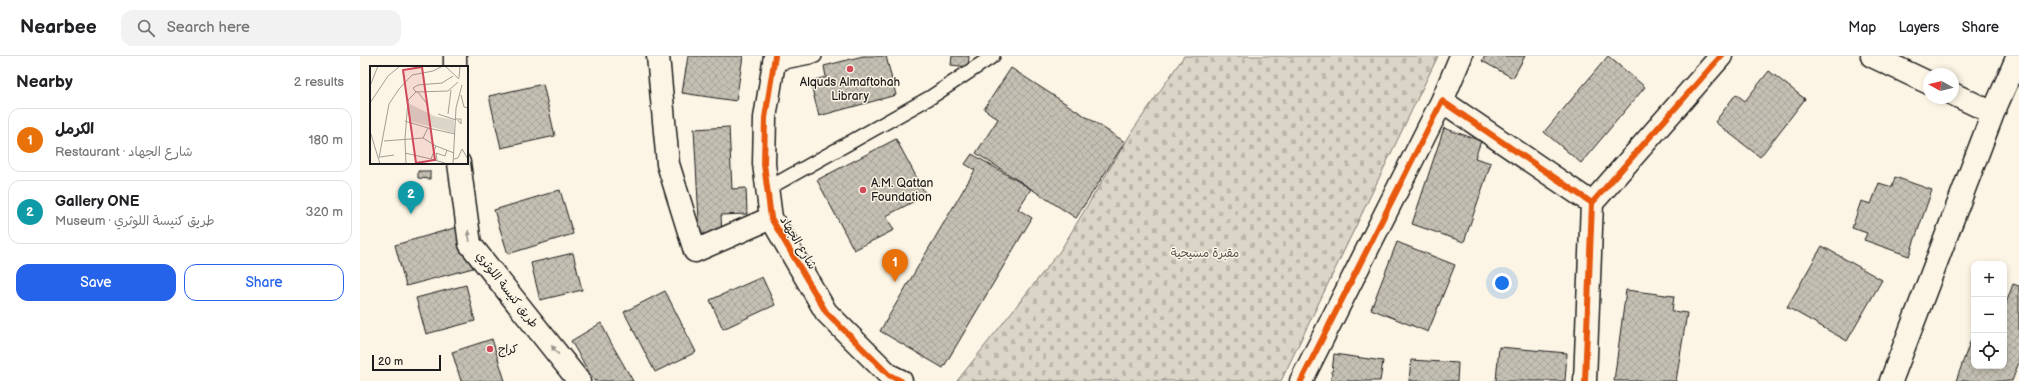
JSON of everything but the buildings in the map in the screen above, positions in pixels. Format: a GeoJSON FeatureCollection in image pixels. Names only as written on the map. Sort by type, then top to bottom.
{"type":"FeatureCollection","features":[{"type":"Feature","properties":{"kind":"street"},"geometry":{"type":"LineString","coordinates":[[658,56],[668,164],[695,251],[770,218]]}},
{"type":"Feature","properties":{"kind":"street"},"geometry":{"type":"LineString","coordinates":[[1301,381],[1442,101],[1461,56]]}},
{"type":"Feature","properties":{"kind":"street"},"geometry":{"type":"LineString","coordinates":[[1585,381],[1592,203],[1721,56]]}},
{"type":"Feature","properties":{"kind":"street"},"geometry":{"type":"LineString","coordinates":[[1872,56],[1923,80]]}},
{"type":"Feature","properties":{"kind":"street"},"geometry":{"type":"LineString","coordinates":[[1891,381],[1993,113],[2018,56]]}},
{"type":"Feature","properties":{"kind":"street","name":"شارع الجهاد"},"geometry":{"type":"LineString","coordinates":[[774,60],[764,118],[764,164],[770,218],[826,312],[889,375],[901,381]]}},
{"type":"Feature","properties":{"kind":"street"},"geometry":{"type":"LineString","coordinates":[[1959,97],[1993,113]]}},
{"type":"Feature","properties":{"kind":"street"},"geometry":{"type":"LineString","coordinates":[[1442,101],[1592,203]]}},
{"type":"Feature","properties":{"kind":"street","name":"طريق كنيسة اللوثري"},"geometry":{"type":"LineString","coordinates":[[459,164],[470,244],[579,381]]}},
{"type":"Feature","properties":{"kind":"lane"},"geometry":{"type":"LineString","coordinates":[[774,60],[815,56]]}},
{"type":"Feature","properties":{"kind":"lane"},"geometry":{"type":"LineString","coordinates":[[767,189],[931,97],[993,56]]}},
{"type":"Feature","properties":{"kind":"green space","name":"مقبرة مسيحية"},"geometry":{"type":"Polygon","coordinates":[[[1184,56],[1438,56],[1281,381],[957,381],[1060,251],[1133,130],[1184,56]]]}},
{"type":"Feature","properties":{"kind":"cycle path"},"geometry":{"type":"LineString","coordinates":[[775,56],[765,118],[764,164],[771,218],[826,312],[889,375],[901,381]]}},
{"type":"Feature","properties":{"kind":"cycle path"},"geometry":{"type":"LineString","coordinates":[[1585,381],[1592,203],[1721,56]]}},
{"type":"Feature","properties":{"kind":"cycle path"},"geometry":{"type":"LineString","coordinates":[[1301,381],[1442,101],[1592,203]]}},
{"type":"Feature","properties":{"kind":"place","name":"Alquds Almaftohah Library"},"geometry":{"type":"Point","coordinates":[850,69]}},
{"type":"Feature","properties":{"kind":"place","name":"A.M. Qattan Foundation"},"geometry":{"type":"Point","coordinates":[863,190]}},
{"type":"Feature","properties":{"kind":"place","name":"Gallery ONE"},"geometry":{"type":"Point","coordinates":[411,214]}},
{"type":"Feature","properties":{"kind":"place","name":"الكرمل"},"geometry":{"type":"Point","coordinates":[895,282]}},
{"type":"Feature","properties":{"kind":"place","name":"كراج"},"geometry":{"type":"Point","coordinates":[490,349]}}]}
